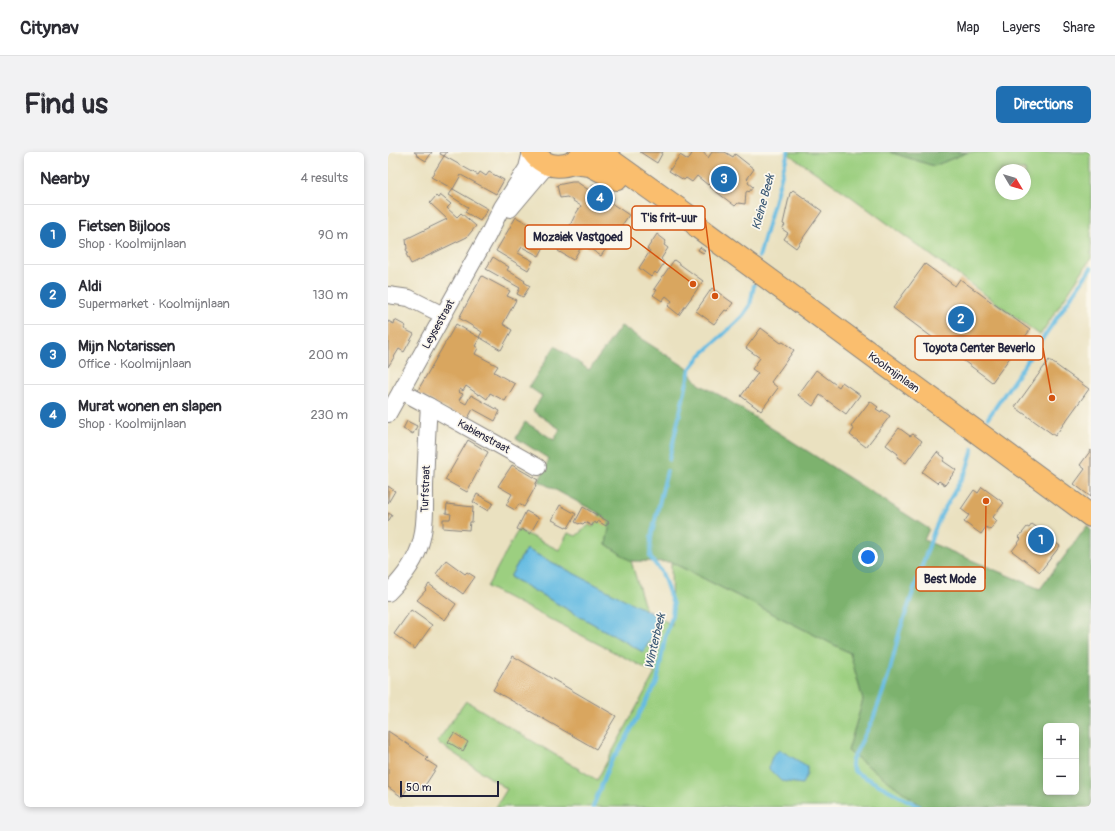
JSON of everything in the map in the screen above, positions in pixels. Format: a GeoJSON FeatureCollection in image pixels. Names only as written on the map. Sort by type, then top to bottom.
{"type":"FeatureCollection","features":[{"type":"Feature","properties":{"kind":"main road","name":"Koolmijnlaan"},"geometry":{"type":"LineString","coordinates":[[599,152],[687,215],[698,227],[1091,516]]}},
{"type":"Feature","properties":{"kind":"main road","name":"Koolmijnlaan"},"geometry":{"type":"LineString","coordinates":[[538,156],[556,166],[565,166],[578,157],[586,164],[627,185],[683,220],[698,227]]}},
{"type":"Feature","properties":{"kind":"street","name":"Leysestraat"},"geometry":{"type":"LineString","coordinates":[[388,414],[488,235],[543,169],[538,156]]}},
{"type":"Feature","properties":{"kind":"street"},"geometry":{"type":"LineString","coordinates":[[388,295],[409,298],[443,315]]}},
{"type":"Feature","properties":{"kind":"street"},"geometry":{"type":"LineString","coordinates":[[401,391],[429,406]]}},
{"type":"Feature","properties":{"kind":"street","name":"Kabienstraat"},"geometry":{"type":"LineString","coordinates":[[429,406],[538,467]]}},
{"type":"Feature","properties":{"kind":"street","name":"Turfstraat"},"geometry":{"type":"LineString","coordinates":[[388,593],[413,561],[421,542],[424,518],[429,406]]}},
{"type":"Feature","properties":{"kind":"green space"},"geometry":{"type":"Polygon","coordinates":[[[890,152],[934,166],[968,152],[1091,152],[1091,258],[1040,335],[846,193],[787,153],[890,152]]]}},
{"type":"Feature","properties":{"kind":"green space"},"geometry":{"type":"Polygon","coordinates":[[[890,152],[968,152],[934,166],[890,152]]]}},
{"type":"Feature","properties":{"kind":"green space"},"geometry":{"type":"Polygon","coordinates":[[[621,326],[687,368],[699,384],[723,397],[929,529],[924,540],[1040,589],[1087,526],[1091,530],[1091,807],[923,807],[848,751],[863,700],[850,653],[671,562],[631,561],[606,544],[610,524],[600,514],[539,481],[549,459],[516,438],[525,422],[554,440],[560,429],[533,411],[542,396],[529,387],[555,346],[589,370],[621,326]]]}},
{"type":"Feature","properties":{"kind":"green space"},"geometry":{"type":"Polygon","coordinates":[[[600,514],[610,524],[606,544],[631,561],[646,611],[526,549],[510,577],[643,652],[663,619],[672,626],[671,562],[850,653],[863,700],[848,751],[923,807],[496,807],[507,789],[437,742],[466,701],[597,780],[655,673],[487,587],[518,530],[559,550],[568,533],[576,536],[589,525],[593,527],[600,514]]]}},
{"type":"Feature","properties":{"kind":"water"},"geometry":{"type":"Polygon","coordinates":[[[526,549],[663,619],[643,652],[510,577],[526,549]]]}},
{"type":"Feature","properties":{"kind":"water"},"geometry":{"type":"Polygon","coordinates":[[[780,750],[807,766],[807,774],[802,784],[781,781],[769,769],[772,758],[775,753],[780,750]]]}},
{"type":"Feature","properties":{"kind":"building"},"geometry":{"type":"Polygon","coordinates":[[[414,152],[432,152],[426,161],[414,152]]]}},
{"type":"Feature","properties":{"kind":"building"},"geometry":{"type":"Polygon","coordinates":[[[441,152],[447,152],[444,156],[440,154],[441,152]]]}},
{"type":"Feature","properties":{"kind":"building"},"geometry":{"type":"Polygon","coordinates":[[[640,152],[663,152],[657,163],[640,152]]]}},
{"type":"Feature","properties":{"kind":"building"},"geometry":{"type":"Polygon","coordinates":[[[693,152],[703,152],[708,158],[712,152],[725,152],[733,157],[735,154],[754,169],[747,179],[749,181],[748,183],[753,187],[749,192],[746,192],[745,204],[738,203],[735,206],[710,187],[712,185],[710,183],[708,185],[697,176],[692,182],[686,178],[684,180],[669,171],[680,155],[688,160],[693,152]]]}},
{"type":"Feature","properties":{"kind":"building"},"geometry":{"type":"Polygon","coordinates":[[[444,156],[478,175],[480,172],[486,176],[489,172],[504,180],[496,194],[461,175],[453,189],[431,177],[444,156]]]}},
{"type":"Feature","properties":{"kind":"building"},"geometry":{"type":"Polygon","coordinates":[[[577,182],[590,191],[593,185],[614,198],[611,203],[629,215],[601,256],[583,244],[573,260],[558,251],[575,215],[581,206],[567,197],[560,198],[557,185],[577,182]]]}},
{"type":"Feature","properties":{"kind":"building"},"geometry":{"type":"Polygon","coordinates":[[[453,189],[488,209],[480,221],[465,212],[468,207],[449,195],[453,189]]]}},
{"type":"Feature","properties":{"kind":"building"},"geometry":{"type":"Polygon","coordinates":[[[793,190],[822,211],[796,248],[784,239],[788,233],[782,229],[785,225],[783,224],[790,193],[793,190]]]}},
{"type":"Feature","properties":{"kind":"building"},"geometry":{"type":"Polygon","coordinates":[[[440,195],[451,204],[447,208],[457,217],[461,213],[476,226],[467,237],[411,264],[406,254],[408,253],[406,249],[406,239],[447,219],[430,203],[436,196],[438,198],[440,195]]]}},
{"type":"Feature","properties":{"kind":"building"},"geometry":{"type":"Polygon","coordinates":[[[516,217],[550,236],[539,256],[522,247],[518,253],[533,261],[528,270],[496,251],[516,217]]]}},
{"type":"Feature","properties":{"kind":"building"},"geometry":{"type":"Polygon","coordinates":[[[657,234],[666,241],[664,245],[668,248],[661,259],[664,263],[657,274],[655,272],[651,277],[639,268],[650,251],[647,249],[657,234]]]}},
{"type":"Feature","properties":{"kind":"building"},"geometry":{"type":"Polygon","coordinates":[[[700,247],[705,251],[703,253],[698,250],[700,247]]]}},
{"type":"Feature","properties":{"kind":"building"},"geometry":{"type":"Polygon","coordinates":[[[493,257],[509,267],[507,270],[525,281],[524,282],[530,286],[523,297],[517,294],[520,288],[486,269],[493,257]]]}},
{"type":"Feature","properties":{"kind":"building"},"geometry":{"type":"Polygon","coordinates":[[[674,260],[703,281],[679,315],[668,306],[672,301],[666,296],[662,301],[653,295],[657,290],[654,289],[674,260]]]}},
{"type":"Feature","properties":{"kind":"building"},"geometry":{"type":"Polygon","coordinates":[[[925,264],[955,286],[960,279],[1030,330],[992,382],[893,308],[925,264]]]}},
{"type":"Feature","properties":{"kind":"building"},"geometry":{"type":"Polygon","coordinates":[[[482,276],[510,291],[507,296],[516,300],[503,324],[512,330],[501,350],[479,337],[482,332],[459,318],[482,276]]]}},
{"type":"Feature","properties":{"kind":"building"},"geometry":{"type":"Polygon","coordinates":[[[712,288],[733,303],[727,311],[725,310],[714,324],[696,311],[712,288]]]}},
{"type":"Feature","properties":{"kind":"building"},"geometry":{"type":"Polygon","coordinates":[[[395,320],[406,326],[404,329],[414,334],[404,352],[399,349],[388,367],[388,321],[394,324],[395,320]]]}},
{"type":"Feature","properties":{"kind":"building"},"geometry":{"type":"Polygon","coordinates":[[[456,324],[480,338],[475,346],[478,348],[475,354],[498,366],[494,372],[515,384],[505,401],[490,393],[487,399],[466,386],[463,391],[460,389],[458,392],[463,394],[459,400],[466,404],[471,395],[500,411],[495,421],[473,409],[467,420],[419,394],[418,390],[456,324]]]}},
{"type":"Feature","properties":{"kind":"building"},"geometry":{"type":"Polygon","coordinates":[[[761,328],[781,343],[783,342],[794,350],[771,382],[778,388],[761,411],[741,396],[758,373],[752,369],[760,358],[746,348],[761,328]]]}},
{"type":"Feature","properties":{"kind":"building"},"geometry":{"type":"Polygon","coordinates":[[[1049,360],[1089,389],[1055,436],[1015,407],[1049,360]]]}},
{"type":"Feature","properties":{"kind":"building"},"geometry":{"type":"Polygon","coordinates":[[[816,370],[839,387],[842,382],[860,395],[846,414],[820,395],[813,406],[798,395],[816,370]]]}},
{"type":"Feature","properties":{"kind":"building"},"geometry":{"type":"Polygon","coordinates":[[[870,401],[878,407],[876,409],[881,412],[882,410],[890,416],[866,447],[850,435],[854,429],[851,427],[870,401]]]}},
{"type":"Feature","properties":{"kind":"building"},"geometry":{"type":"Polygon","coordinates":[[[407,421],[417,426],[413,434],[403,429],[407,421]]]}},
{"type":"Feature","properties":{"kind":"building"},"geometry":{"type":"Polygon","coordinates":[[[899,428],[910,436],[913,434],[922,441],[906,463],[897,457],[898,454],[886,445],[899,428]]]}},
{"type":"Feature","properties":{"kind":"building"},"geometry":{"type":"Polygon","coordinates":[[[468,440],[488,452],[467,492],[445,480],[468,440]]]}},
{"type":"Feature","properties":{"kind":"building"},"geometry":{"type":"Polygon","coordinates":[[[1091,450],[1091,497],[1074,484],[1085,469],[1080,465],[1091,450]]]}},
{"type":"Feature","properties":{"kind":"building"},"geometry":{"type":"Polygon","coordinates":[[[937,452],[945,458],[943,461],[956,470],[945,485],[939,481],[937,483],[922,472],[937,452]]]}},
{"type":"Feature","properties":{"kind":"building"},"geometry":{"type":"Polygon","coordinates":[[[512,465],[538,480],[524,507],[519,504],[515,510],[506,505],[512,494],[498,486],[512,465]]]}},
{"type":"Feature","properties":{"kind":"building"},"geometry":{"type":"Polygon","coordinates":[[[388,486],[395,491],[388,503],[388,486]]]}},
{"type":"Feature","properties":{"kind":"building"},"geometry":{"type":"Polygon","coordinates":[[[982,487],[1004,503],[993,517],[997,521],[990,530],[986,527],[981,534],[964,522],[969,515],[961,509],[974,490],[978,493],[982,487]]]}},
{"type":"Feature","properties":{"kind":"building"},"geometry":{"type":"Polygon","coordinates":[[[477,494],[493,503],[488,511],[473,502],[477,494]]]}},
{"type":"Feature","properties":{"kind":"building"},"geometry":{"type":"Polygon","coordinates":[[[447,504],[473,507],[472,522],[470,522],[469,530],[443,528],[443,519],[450,519],[451,514],[446,513],[447,504]]]}},
{"type":"Feature","properties":{"kind":"building"},"geometry":{"type":"Polygon","coordinates":[[[560,505],[576,514],[568,528],[552,520],[560,505]]]}},
{"type":"Feature","properties":{"kind":"building"},"geometry":{"type":"Polygon","coordinates":[[[583,507],[609,522],[606,526],[598,521],[597,524],[594,522],[592,526],[585,522],[583,524],[579,524],[575,522],[583,507]]]}},
{"type":"Feature","properties":{"kind":"building"},"geometry":{"type":"Polygon","coordinates":[[[526,511],[539,518],[530,534],[522,529],[521,531],[517,529],[526,511]]]}},
{"type":"Feature","properties":{"kind":"building"},"geometry":{"type":"Polygon","coordinates":[[[388,513],[392,515],[388,522],[388,513]]]}},
{"type":"Feature","properties":{"kind":"building"},"geometry":{"type":"Polygon","coordinates":[[[1032,524],[1051,537],[1050,539],[1060,546],[1040,572],[1012,551],[1021,539],[1019,537],[1027,527],[1029,528],[1032,524]]]}},
{"type":"Feature","properties":{"kind":"building"},"geometry":{"type":"Polygon","coordinates":[[[446,560],[465,574],[467,572],[475,577],[463,594],[436,574],[446,560]]]}},
{"type":"Feature","properties":{"kind":"building"},"geometry":{"type":"Polygon","coordinates":[[[429,584],[456,604],[445,620],[417,600],[429,584]]]}},
{"type":"Feature","properties":{"kind":"building"},"geometry":{"type":"Polygon","coordinates":[[[411,610],[432,625],[415,649],[394,634],[411,610]]]}},
{"type":"Feature","properties":{"kind":"building"},"geometry":{"type":"Polygon","coordinates":[[[513,656],[616,716],[596,749],[493,690],[513,656]]]}},
{"type":"Feature","properties":{"kind":"building"},"geometry":{"type":"Polygon","coordinates":[[[388,731],[428,758],[426,760],[437,767],[422,790],[411,783],[402,797],[388,787],[388,731]]]}},
{"type":"Feature","properties":{"kind":"building"},"geometry":{"type":"Polygon","coordinates":[[[454,733],[468,742],[463,751],[448,742],[454,733]]]}},
{"type":"Feature","properties":{"kind":"waterway","name":"Kleine Beek"},"geometry":{"type":"LineString","coordinates":[[759,257],[788,152]]}},
{"type":"Feature","properties":{"kind":"waterway"},"geometry":{"type":"LineString","coordinates":[[988,418],[1091,268]]}},
{"type":"Feature","properties":{"kind":"waterway","name":"Winterbeek"},"geometry":{"type":"LineString","coordinates":[[669,460],[690,369],[701,355],[741,318],[750,305],[754,285]]}},
{"type":"Feature","properties":{"kind":"waterway"},"geometry":{"type":"LineString","coordinates":[[920,807],[855,772],[852,767],[852,760],[873,719],[885,686],[900,630],[934,531],[941,515],[966,471],[973,449]]}},
{"type":"Feature","properties":{"kind":"waterway","name":"Winterbeek"},"geometry":{"type":"LineString","coordinates":[[593,807],[610,763],[623,744],[657,682],[665,638],[672,616],[673,605],[662,573],[650,557],[651,537],[667,471]]}},
{"type":"Feature","properties":{"kind":"place","name":"Mijn Notarissen"},"geometry":{"type":"Point","coordinates":[724,179]}},
{"type":"Feature","properties":{"kind":"place","name":"Murat wonen en slapen"},"geometry":{"type":"Point","coordinates":[600,198]}},
{"type":"Feature","properties":{"kind":"place","name":"Mozaiek Vastgoed"},"geometry":{"type":"Point","coordinates":[693,284]}},
{"type":"Feature","properties":{"kind":"place","name":"T'is frit-uur"},"geometry":{"type":"Point","coordinates":[715,296]}},
{"type":"Feature","properties":{"kind":"place","name":"Aldi"},"geometry":{"type":"Point","coordinates":[961,319]}},
{"type":"Feature","properties":{"kind":"place","name":"Toyota Center Beverlo"},"geometry":{"type":"Point","coordinates":[1052,398]}},
{"type":"Feature","properties":{"kind":"place","name":"Best Mode"},"geometry":{"type":"Point","coordinates":[986,501]}},
{"type":"Feature","properties":{"kind":"place","name":"Fietsen Bijloos"},"geometry":{"type":"Point","coordinates":[1041,540]}}]}
